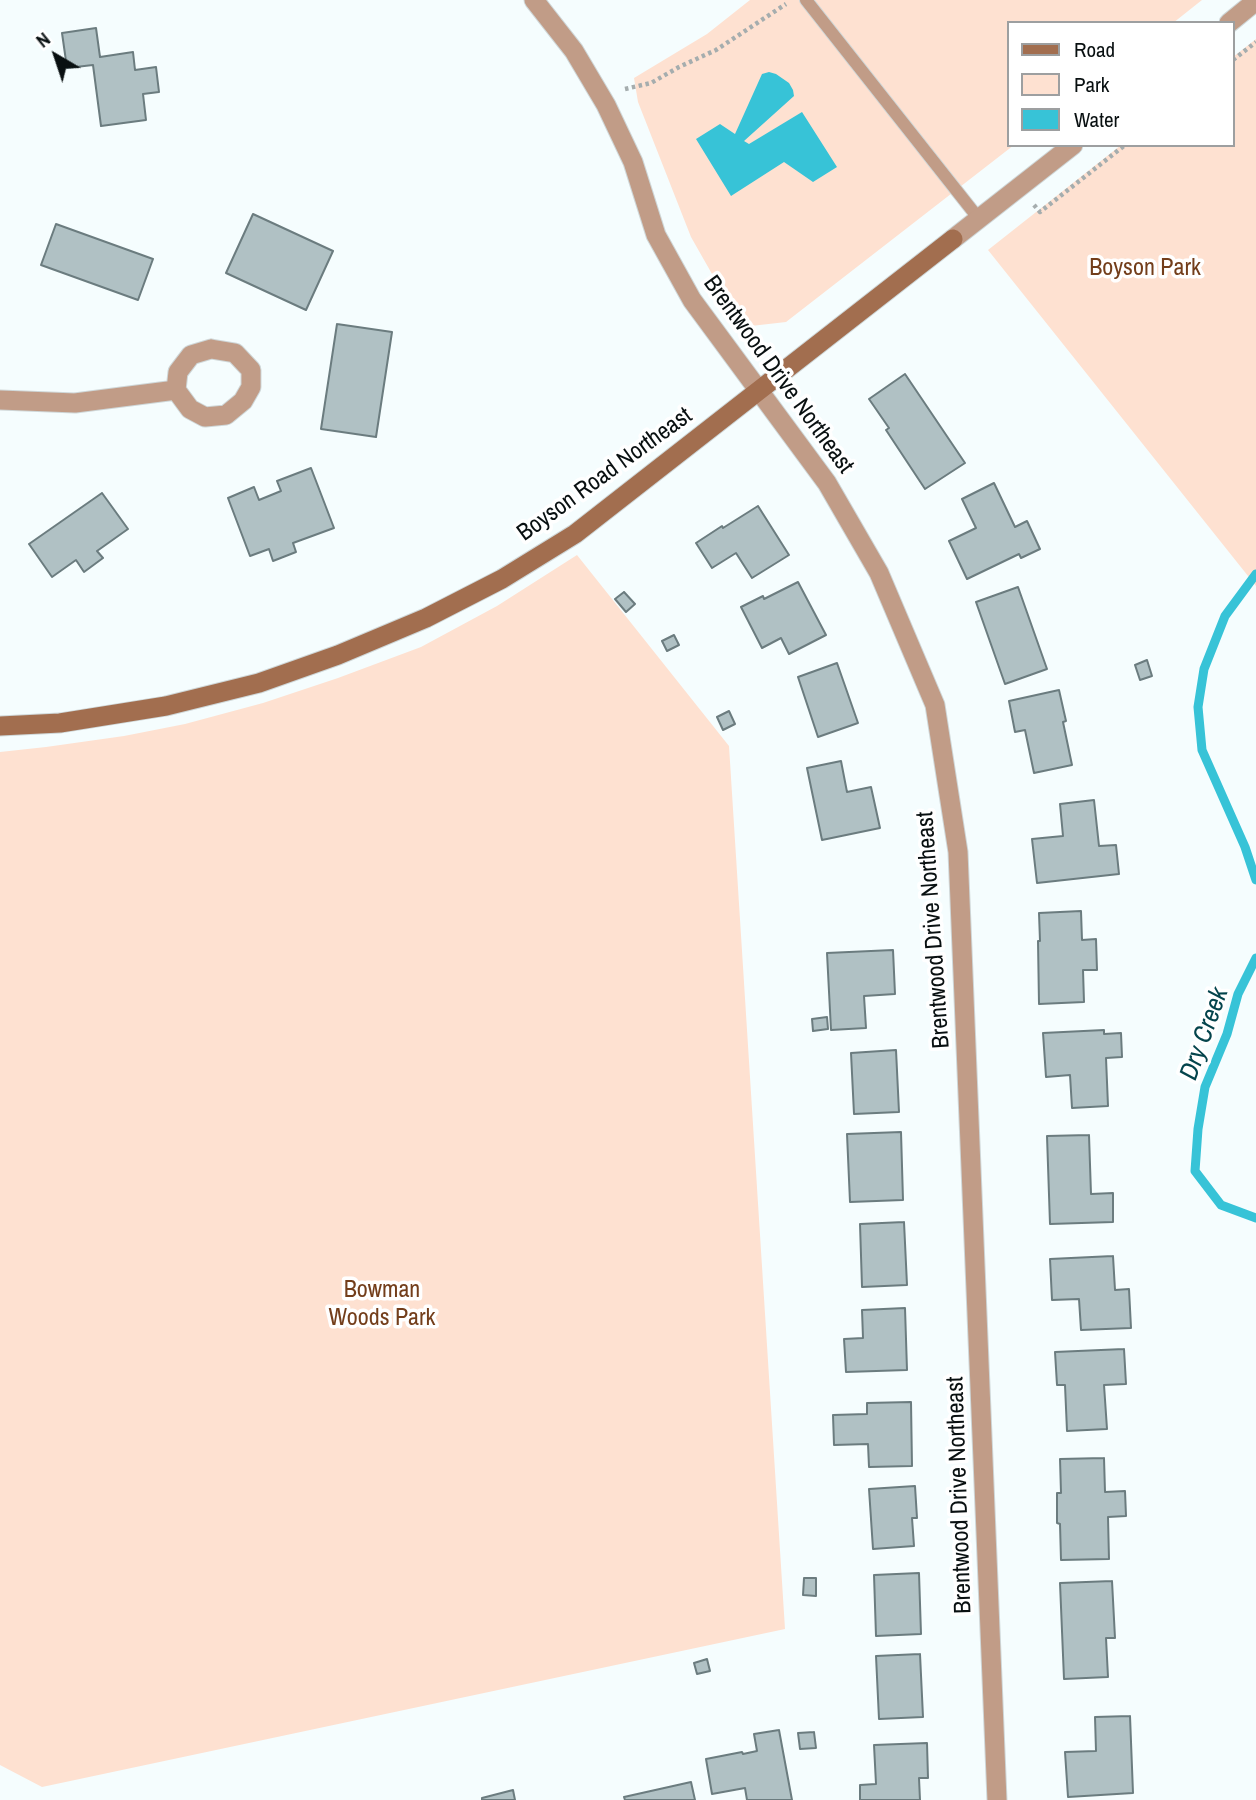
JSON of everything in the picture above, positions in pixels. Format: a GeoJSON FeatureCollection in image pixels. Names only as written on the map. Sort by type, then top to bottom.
{"type":"FeatureCollection","features":[{"type":"Feature","properties":{"kind":"main road","name":"Boyson Road Northeast"},"geometry":{"type":"LineString","coordinates":[[0,726],[61,723],[192,700],[259,683],[338,655],[426,618],[502,579],[575,534],[953,239]]}},
{"type":"Feature","properties":{"kind":"street","name":"Brentwood Drive Northeast"},"geometry":{"type":"LineString","coordinates":[[534,0],[574,51],[600,94],[633,163],[656,235],[692,300],[827,483],[879,573],[935,705],[958,852],[997,1800]]}},
{"type":"Feature","properties":{"kind":"street"},"geometry":{"type":"LineString","coordinates":[[1231,21],[1256,1]]}},
{"type":"Feature","properties":{"kind":"street"},"geometry":{"type":"LineString","coordinates":[[953,239],[1070,147]]}},
{"type":"Feature","properties":{"kind":"street"},"geometry":{"type":"LineString","coordinates":[[0,400],[75,403],[176,390]]}},
{"type":"Feature","properties":{"kind":"lane"},"geometry":{"type":"LineString","coordinates":[[806,0],[979,219]]}},
{"type":"Feature","properties":{"kind":"path"},"geometry":{"type":"LineString","coordinates":[[600,94],[651,83],[716,50],[793,0]]}},
{"type":"Feature","properties":{"kind":"path"},"geometry":{"type":"LineString","coordinates":[[1235,58],[1256,42]]}},
{"type":"Feature","properties":{"kind":"path"},"geometry":{"type":"LineString","coordinates":[[1020,187],[1040,212],[1122,147]]}},
{"type":"Feature","properties":{"kind":"green space"},"geometry":{"type":"Polygon","coordinates":[[[750,0],[1202,0],[1176,21],[1007,21],[1007,147],[1011,147],[786,322],[751,326],[716,281],[691,237],[638,102],[634,78],[707,34],[750,0]]]}},
{"type":"Feature","properties":{"kind":"green space","name":"Boyson Park"},"geometry":{"type":"Polygon","coordinates":[[[1256,39],[1256,586],[988,250],[1118,147],[1235,147],[1235,55],[1256,39]]]}},
{"type":"Feature","properties":{"kind":"green space","name":"Bowman Woods Park"},"geometry":{"type":"Polygon","coordinates":[[[577,555],[729,746],[785,1629],[42,1787],[0,1765],[0,752],[124,736],[185,724],[263,703],[338,678],[421,647],[497,606],[577,555]]]}},
{"type":"Feature","properties":{"kind":"water"},"geometry":{"type":"Polygon","coordinates":[[[769,72],[789,83],[794,96],[744,141],[749,144],[802,112],[837,167],[813,182],[784,162],[731,196],[696,139],[720,124],[735,134],[762,74],[769,72]]]}},
{"type":"Feature","properties":{"kind":"building"},"geometry":{"type":"Polygon","coordinates":[[[96,28],[100,57],[133,52],[135,70],[156,67],[159,92],[143,94],[146,120],[101,126],[93,65],[67,68],[62,33],[96,28]]]}},
{"type":"Feature","properties":{"kind":"building"},"geometry":{"type":"Polygon","coordinates":[[[253,214],[333,251],[306,310],[226,273],[253,214]]]}},
{"type":"Feature","properties":{"kind":"building"},"geometry":{"type":"Polygon","coordinates":[[[56,224],[153,259],[138,300],[41,265],[56,224]]]}},
{"type":"Feature","properties":{"kind":"building"},"geometry":{"type":"Polygon","coordinates":[[[337,324],[392,332],[376,437],[321,429],[337,324]]]}},
{"type":"Feature","properties":{"kind":"building"},"geometry":{"type":"Polygon","coordinates":[[[905,374],[965,463],[925,489],[869,399],[905,374]]]}},
{"type":"Feature","properties":{"kind":"building"},"geometry":{"type":"Polygon","coordinates":[[[311,468],[334,528],[293,543],[296,552],[273,561],[269,549],[250,556],[228,498],[254,487],[259,500],[281,491],[277,481],[311,468]]]}},
{"type":"Feature","properties":{"kind":"building"},"geometry":{"type":"Polygon","coordinates":[[[994,483],[1015,527],[1027,521],[1040,549],[1021,558],[1019,554],[967,579],[949,541],[976,528],[962,499],[994,483]]]}},
{"type":"Feature","properties":{"kind":"building"},"geometry":{"type":"Polygon","coordinates":[[[102,493],[128,529],[97,551],[103,558],[84,572],[76,560],[52,577],[29,544],[102,493]]]}},
{"type":"Feature","properties":{"kind":"building"},"geometry":{"type":"Polygon","coordinates":[[[758,506],[789,555],[752,578],[736,553],[712,568],[696,543],[758,506]]]}},
{"type":"Feature","properties":{"kind":"building"},"geometry":{"type":"Polygon","coordinates":[[[798,582],[826,635],[789,654],[781,638],[762,648],[741,607],[798,582]]]}},
{"type":"Feature","properties":{"kind":"building"},"geometry":{"type":"Polygon","coordinates":[[[1018,587],[1047,669],[1005,684],[976,602],[1018,587]]]}},
{"type":"Feature","properties":{"kind":"building"},"geometry":{"type":"Polygon","coordinates":[[[624,592],[635,604],[626,612],[615,599],[624,592]]]}},
{"type":"Feature","properties":{"kind":"building"},"geometry":{"type":"Polygon","coordinates":[[[674,635],[679,645],[667,651],[662,641],[674,635]]]}},
{"type":"Feature","properties":{"kind":"building"},"geometry":{"type":"Polygon","coordinates":[[[1147,660],[1152,676],[1140,680],[1135,665],[1147,660]]]}},
{"type":"Feature","properties":{"kind":"building"},"geometry":{"type":"Polygon","coordinates":[[[837,663],[858,723],[818,737],[798,677],[837,663]]]}},
{"type":"Feature","properties":{"kind":"building"},"geometry":{"type":"Polygon","coordinates":[[[1059,690],[1072,765],[1034,773],[1025,730],[1015,732],[1009,701],[1059,690]]]}},
{"type":"Feature","properties":{"kind":"building"},"geometry":{"type":"Polygon","coordinates":[[[729,711],[735,724],[723,730],[717,717],[729,711]]]}},
{"type":"Feature","properties":{"kind":"building"},"geometry":{"type":"Polygon","coordinates":[[[841,761],[847,792],[871,787],[880,828],[822,840],[807,768],[841,761]]]}},
{"type":"Feature","properties":{"kind":"building"},"geometry":{"type":"Polygon","coordinates":[[[1094,800],[1099,846],[1116,845],[1119,874],[1037,883],[1032,839],[1063,836],[1060,804],[1094,800]]]}},
{"type":"Feature","properties":{"kind":"building"},"geometry":{"type":"Polygon","coordinates":[[[1081,911],[1082,940],[1096,939],[1097,970],[1083,970],[1084,1002],[1039,1004],[1039,913],[1081,911]]]}},
{"type":"Feature","properties":{"kind":"building"},"geometry":{"type":"Polygon","coordinates":[[[893,950],[895,994],[864,996],[866,1028],[831,1030],[827,953],[893,950]]]}},
{"type":"Feature","properties":{"kind":"building"},"geometry":{"type":"Polygon","coordinates":[[[827,1017],[828,1029],[813,1031],[812,1019],[827,1017]]]}},
{"type":"Feature","properties":{"kind":"building"},"geometry":{"type":"Polygon","coordinates":[[[1104,1030],[1104,1034],[1121,1033],[1122,1057],[1106,1058],[1108,1106],[1072,1108],[1070,1075],[1046,1077],[1043,1033],[1104,1030]]]}},
{"type":"Feature","properties":{"kind":"building"},"geometry":{"type":"Polygon","coordinates":[[[896,1050],[899,1112],[854,1114],[851,1053],[896,1050]]]}},
{"type":"Feature","properties":{"kind":"building"},"geometry":{"type":"Polygon","coordinates":[[[901,1132],[903,1200],[850,1202],[847,1134],[901,1132]]]}},
{"type":"Feature","properties":{"kind":"building"},"geometry":{"type":"Polygon","coordinates":[[[1089,1135],[1091,1194],[1113,1193],[1113,1222],[1050,1224],[1047,1136],[1089,1135]]]}},
{"type":"Feature","properties":{"kind":"building"},"geometry":{"type":"Polygon","coordinates":[[[904,1222],[907,1285],[862,1287],[860,1224],[904,1222]]]}},
{"type":"Feature","properties":{"kind":"building"},"geometry":{"type":"Polygon","coordinates":[[[1113,1256],[1115,1290],[1129,1289],[1131,1328],[1081,1330],[1079,1299],[1052,1300],[1050,1259],[1113,1256]]]}},
{"type":"Feature","properties":{"kind":"building"},"geometry":{"type":"Polygon","coordinates":[[[905,1308],[907,1370],[846,1372],[844,1339],[863,1338],[862,1310],[905,1308]]]}},
{"type":"Feature","properties":{"kind":"building"},"geometry":{"type":"Polygon","coordinates":[[[1124,1349],[1126,1384],[1104,1385],[1107,1429],[1067,1431],[1065,1385],[1057,1385],[1055,1352],[1124,1349]]]}},
{"type":"Feature","properties":{"kind":"building"},"geometry":{"type":"Polygon","coordinates":[[[911,1402],[912,1466],[869,1467],[868,1444],[834,1445],[833,1415],[867,1414],[867,1403],[911,1402]]]}},
{"type":"Feature","properties":{"kind":"building"},"geometry":{"type":"Polygon","coordinates":[[[1104,1458],[1105,1492],[1125,1491],[1126,1516],[1108,1517],[1109,1559],[1061,1560],[1060,1524],[1057,1523],[1057,1493],[1061,1493],[1060,1459],[1104,1458]]]}},
{"type":"Feature","properties":{"kind":"building"},"geometry":{"type":"Polygon","coordinates":[[[915,1486],[917,1518],[912,1518],[914,1546],[873,1549],[869,1489],[915,1486]]]}},
{"type":"Feature","properties":{"kind":"building"},"geometry":{"type":"Polygon","coordinates":[[[919,1573],[921,1634],[876,1636],[874,1575],[919,1573]]]}},
{"type":"Feature","properties":{"kind":"building"},"geometry":{"type":"Polygon","coordinates":[[[804,1578],[816,1578],[816,1596],[803,1595],[804,1578]]]}},
{"type":"Feature","properties":{"kind":"building"},"geometry":{"type":"Polygon","coordinates":[[[1112,1581],[1115,1638],[1106,1638],[1108,1677],[1064,1679],[1060,1583],[1112,1581]]]}},
{"type":"Feature","properties":{"kind":"building"},"geometry":{"type":"Polygon","coordinates":[[[920,1654],[923,1717],[879,1719],[876,1656],[920,1654]]]}},
{"type":"Feature","properties":{"kind":"building"},"geometry":{"type":"Polygon","coordinates":[[[707,1659],[710,1671],[697,1674],[694,1663],[707,1659]]]}},
{"type":"Feature","properties":{"kind":"building"},"geometry":{"type":"Polygon","coordinates":[[[1130,1716],[1133,1793],[1068,1797],[1065,1752],[1096,1751],[1095,1717],[1130,1716]]]}},
{"type":"Feature","properties":{"kind":"building"},"geometry":{"type":"Polygon","coordinates":[[[779,1730],[792,1800],[747,1800],[745,1788],[712,1794],[706,1759],[757,1751],[754,1734],[779,1730]]]}},
{"type":"Feature","properties":{"kind":"building"},"geometry":{"type":"Polygon","coordinates":[[[814,1732],[816,1748],[800,1749],[798,1733],[814,1732]]]}},
{"type":"Feature","properties":{"kind":"building"},"geometry":{"type":"Polygon","coordinates":[[[927,1743],[928,1778],[919,1778],[920,1800],[860,1800],[860,1785],[876,1784],[874,1745],[927,1743]]]}},
{"type":"Feature","properties":{"kind":"building"},"geometry":{"type":"Polygon","coordinates":[[[691,1782],[695,1800],[625,1800],[624,1797],[691,1782]]]}},
{"type":"Feature","properties":{"kind":"building"},"geometry":{"type":"Polygon","coordinates":[[[513,1790],[515,1800],[482,1800],[482,1798],[513,1790]]]}},
{"type":"Feature","properties":{"kind":"waterway","name":"Dry Creek"},"geometry":{"type":"LineString","coordinates":[[1256,574],[1225,616],[1204,669],[1198,707],[1202,750],[1245,847],[1256,880]]}},
{"type":"Feature","properties":{"kind":"waterway","name":"Dry Creek"},"geometry":{"type":"LineString","coordinates":[[1256,958],[1238,994],[1227,1034],[1205,1087],[1195,1171],[1221,1205],[1256,1218]]}}]}
